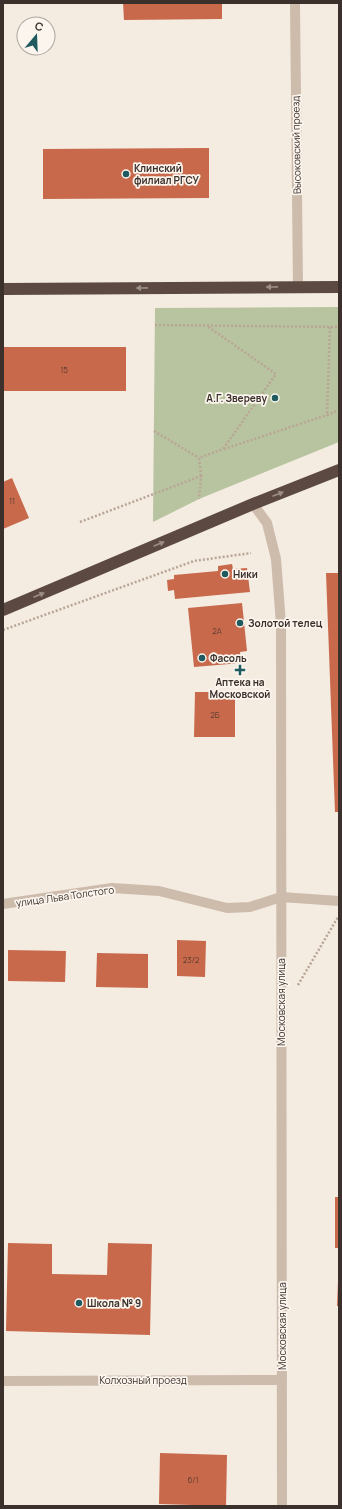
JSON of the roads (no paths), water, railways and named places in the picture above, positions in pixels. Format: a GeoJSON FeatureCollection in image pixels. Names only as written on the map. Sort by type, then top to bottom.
{"type":"FeatureCollection","features":[{"type":"Feature","properties":{"kind":"highway"},"geometry":{"type":"LineString","coordinates":[[3,290],[339,287]]}},
{"type":"Feature","properties":{"kind":"highway"},"geometry":{"type":"LineString","coordinates":[[3,610],[252,504],[339,470]]}},
{"type":"Feature","properties":{"kind":"street","name":"Высоковский проезд"},"geometry":{"type":"LineString","coordinates":[[294,3],[298,287]]}},
{"type":"Feature","properties":{"kind":"street","name":"Московская улица"},"geometry":{"type":"LineString","coordinates":[[252,504],[267,523],[276,559],[280,609],[282,1506]]}},
{"type":"Feature","properties":{"kind":"street","name":"улица Льва Толстого"},"geometry":{"type":"LineString","coordinates":[[3,904],[112,888],[159,891],[227,908],[250,907],[281,897],[339,901]]}},
{"type":"Feature","properties":{"kind":"street","name":"Колхозный проезд"},"geometry":{"type":"LineString","coordinates":[[3,1381],[282,1380]]}},
{"type":"Feature","properties":{"kind":"place","name":"Клинский филиал РГСУ"},"geometry":{"type":"Point","coordinates":[126,174]}},
{"type":"Feature","properties":{"kind":"place","name":"А.Г. Звереву"},"geometry":{"type":"Point","coordinates":[275,398]}},
{"type":"Feature","properties":{"kind":"place","name":"Ники"},"geometry":{"type":"Point","coordinates":[225,574]}},
{"type":"Feature","properties":{"kind":"place","name":"Золотой телец"},"geometry":{"type":"Point","coordinates":[240,623]}},
{"type":"Feature","properties":{"kind":"place","name":"Фасоль"},"geometry":{"type":"Point","coordinates":[202,658]}},
{"type":"Feature","properties":{"kind":"place","name":"Аптека на Московской"},"geometry":{"type":"Point","coordinates":[240,670]}},
{"type":"Feature","properties":{"kind":"place","name":"Школа № 9"},"geometry":{"type":"Point","coordinates":[79,1303]}}]}
